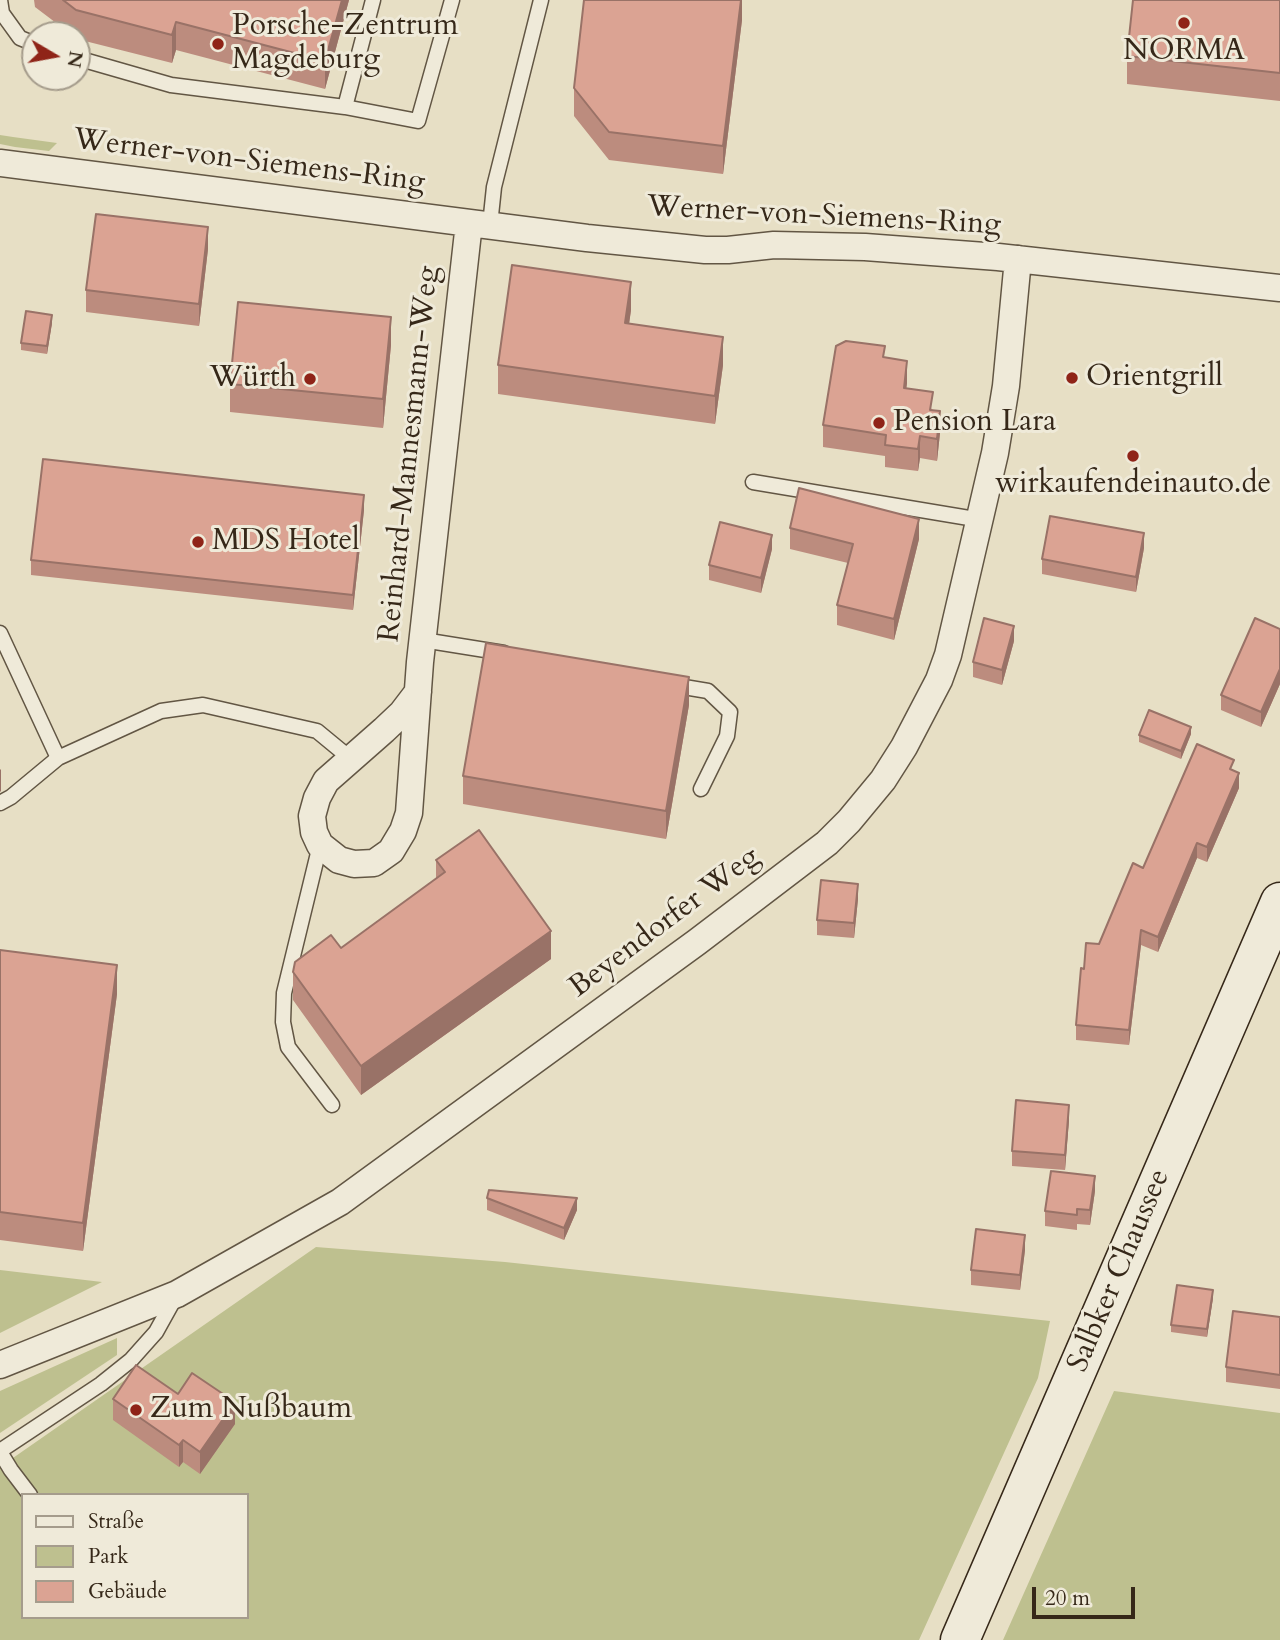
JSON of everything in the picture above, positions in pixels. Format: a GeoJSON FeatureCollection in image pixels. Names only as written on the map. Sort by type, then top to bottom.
{"type":"FeatureCollection","features":[{"type":"Feature","properties":{"kind":"street","name":"Werner-von-Siemens-Ring"},"geometry":{"type":"LineString","coordinates":[[0,163],[705,250],[774,245],[865,247],[1018,260],[1280,288]]}},
{"type":"Feature","properties":{"kind":"street","name":"Reinhard-Mannesmann-Weg"},"geometry":{"type":"LineString","coordinates":[[320,845],[339,860],[354,864],[374,863],[391,851],[403,831],[409,813],[423,640],[479,224]]}},
{"type":"Feature","properties":{"kind":"street","name":"Beyendorfer Weg"},"geometry":{"type":"LineString","coordinates":[[0,1365],[177,1294],[317,1216],[362,1187],[697,942],[827,843],[849,821],[893,766],[939,680],[956,629],[981,520],[1006,386],[1018,260]]}},
{"type":"Feature","properties":{"kind":"street"},"geometry":{"type":"LineString","coordinates":[[320,845],[314,832],[312,816],[326,781],[402,713],[418,692]]}},
{"type":"Feature","properties":{"kind":"street","name":"Salbker Chaussee"},"geometry":{"type":"LineString","coordinates":[[960,1640],[1278,910]]}},
{"type":"Feature","properties":{"kind":"lane"},"geometry":{"type":"LineString","coordinates":[[0,0],[2,13],[21,38]]}},
{"type":"Feature","properties":{"kind":"lane"},"geometry":{"type":"LineString","coordinates":[[345,107],[373,0]]}},
{"type":"Feature","properties":{"kind":"lane"},"geometry":{"type":"LineString","coordinates":[[91,62],[171,85],[345,107],[418,121],[452,0]]}},
{"type":"Feature","properties":{"kind":"lane"},"geometry":{"type":"LineString","coordinates":[[479,224],[494,187],[541,0]]}},
{"type":"Feature","properties":{"kind":"lane"},"geometry":{"type":"LineString","coordinates":[[753,482],[981,520]]}},
{"type":"Feature","properties":{"kind":"lane"},"geometry":{"type":"LineString","coordinates":[[0,633],[58,758]]}},
{"type":"Feature","properties":{"kind":"lane"},"geometry":{"type":"LineString","coordinates":[[423,640],[517,655]]}},
{"type":"Feature","properties":{"kind":"lane"},"geometry":{"type":"LineString","coordinates":[[653,681],[708,691],[730,712],[727,736],[701,789]]}},
{"type":"Feature","properties":{"kind":"lane"},"geometry":{"type":"LineString","coordinates":[[0,803],[58,758],[161,711],[203,705],[317,731],[351,758]]}},
{"type":"Feature","properties":{"kind":"lane"},"geometry":{"type":"LineString","coordinates":[[320,845],[284,993],[283,1022],[288,1047],[332,1105]]}},
{"type":"Feature","properties":{"kind":"lane"},"geometry":{"type":"LineString","coordinates":[[29,1493],[0,1451],[101,1384],[131,1360],[156,1332],[177,1294]]}},
{"type":"Feature","properties":{"kind":"green space"},"geometry":{"type":"Polygon","coordinates":[[[0,135],[57,143],[49,151],[15,147],[0,144],[0,135]]]}},
{"type":"Feature","properties":{"kind":"green space"},"geometry":{"type":"Polygon","coordinates":[[[316,1247],[505,1262],[1050,1321],[1038,1378],[919,1640],[0,1640],[0,1467],[316,1247]]]}},
{"type":"Feature","properties":{"kind":"green space"},"geometry":{"type":"Polygon","coordinates":[[[0,1270],[102,1282],[0,1333],[0,1270]]]}},
{"type":"Feature","properties":{"kind":"green space"},"geometry":{"type":"Polygon","coordinates":[[[117,1338],[117,1355],[0,1433],[0,1391],[117,1338]]]}},
{"type":"Feature","properties":{"kind":"green space"},"geometry":{"type":"Polygon","coordinates":[[[1114,1391],[1280,1413],[1280,1640],[1003,1640],[1114,1391]]]}},
{"type":"Feature","properties":{"kind":"building"},"geometry":{"type":"Polygon","coordinates":[[[63,0],[342,0],[325,61],[176,22],[172,35],[76,10],[63,0]]]}},
{"type":"Feature","properties":{"kind":"building"},"geometry":{"type":"Polygon","coordinates":[[[584,0],[741,0],[723,146],[609,132],[574,88],[584,0]]]}},
{"type":"Feature","properties":{"kind":"building"},"geometry":{"type":"Polygon","coordinates":[[[1133,0],[1280,0],[1280,73],[1127,56],[1133,0]]]}},
{"type":"Feature","properties":{"kind":"building"},"geometry":{"type":"Polygon","coordinates":[[[96,214],[208,227],[199,304],[86,290],[96,214]]]}},
{"type":"Feature","properties":{"kind":"building"},"geometry":{"type":"Polygon","coordinates":[[[512,265],[631,282],[625,323],[723,337],[715,396],[498,365],[512,265]]]}},
{"type":"Feature","properties":{"kind":"building","name":"Würth"},"geometry":{"type":"Polygon","coordinates":[[[238,302],[391,317],[383,399],[230,384],[238,302]]]}},
{"type":"Feature","properties":{"kind":"building"},"geometry":{"type":"Polygon","coordinates":[[[26,311],[52,315],[47,346],[21,343],[26,311]]]}},
{"type":"Feature","properties":{"kind":"building","name":"Pension Lara"},"geometry":{"type":"Polygon","coordinates":[[[846,341],[885,346],[883,357],[907,361],[904,388],[933,392],[930,410],[940,411],[937,439],[920,436],[918,449],[885,445],[886,435],[823,425],[836,346],[846,341]]]}},
{"type":"Feature","properties":{"kind":"building","name":"MDS Hotel"},"geometry":{"type":"Polygon","coordinates":[[[43,459],[364,495],[353,595],[31,560],[43,459]]]}},
{"type":"Feature","properties":{"kind":"building"},"geometry":{"type":"Polygon","coordinates":[[[799,488],[919,519],[894,619],[837,605],[853,544],[790,528],[799,488]]]}},
{"type":"Feature","properties":{"kind":"building"},"geometry":{"type":"Polygon","coordinates":[[[1050,516],[1144,533],[1136,577],[1042,559],[1050,516]]]}},
{"type":"Feature","properties":{"kind":"building"},"geometry":{"type":"Polygon","coordinates":[[[720,522],[772,535],[761,578],[709,565],[720,522]]]}},
{"type":"Feature","properties":{"kind":"building"},"geometry":{"type":"Polygon","coordinates":[[[984,618],[1014,626],[1002,670],[973,662],[984,618]]]}},
{"type":"Feature","properties":{"kind":"building"},"geometry":{"type":"Polygon","coordinates":[[[1255,618],[1280,629],[1280,669],[1261,712],[1221,695],[1255,618]]]}},
{"type":"Feature","properties":{"kind":"building"},"geometry":{"type":"Polygon","coordinates":[[[486,643],[689,677],[666,811],[463,776],[486,643]]]}},
{"type":"Feature","properties":{"kind":"building"},"geometry":{"type":"Polygon","coordinates":[[[1149,710],[1191,727],[1181,751],[1139,735],[1149,710]]]}},
{"type":"Feature","properties":{"kind":"building"},"geometry":{"type":"Polygon","coordinates":[[[1197,744],[1234,760],[1230,769],[1239,773],[1207,847],[1197,843],[1158,937],[1141,930],[1129,1030],[1076,1025],[1086,943],[1099,944],[1133,863],[1143,868],[1197,744]]]}},
{"type":"Feature","properties":{"kind":"building"},"geometry":{"type":"Polygon","coordinates":[[[479,830],[551,931],[361,1066],[293,972],[295,962],[331,935],[341,948],[445,872],[436,860],[479,830]]]}},
{"type":"Feature","properties":{"kind":"building"},"geometry":{"type":"Polygon","coordinates":[[[821,880],[858,884],[854,923],[817,920],[821,880]]]}},
{"type":"Feature","properties":{"kind":"building"},"geometry":{"type":"Polygon","coordinates":[[[0,950],[117,965],[83,1223],[0,1212],[0,950]]]}},
{"type":"Feature","properties":{"kind":"building"},"geometry":{"type":"Polygon","coordinates":[[[1016,1100],[1069,1105],[1065,1155],[1012,1151],[1016,1100]]]}},
{"type":"Feature","properties":{"kind":"building"},"geometry":{"type":"Polygon","coordinates":[[[1051,1171],[1095,1176],[1090,1210],[1077,1209],[1077,1215],[1045,1211],[1051,1171]]]}},
{"type":"Feature","properties":{"kind":"building"},"geometry":{"type":"Polygon","coordinates":[[[489,1190],[577,1198],[564,1228],[487,1198],[489,1190]]]}},
{"type":"Feature","properties":{"kind":"building"},"geometry":{"type":"Polygon","coordinates":[[[976,1229],[1025,1235],[1020,1275],[971,1270],[976,1229]]]}},
{"type":"Feature","properties":{"kind":"building"},"geometry":{"type":"Polygon","coordinates":[[[1177,1285],[1213,1290],[1207,1329],[1171,1325],[1177,1285]]]}},
{"type":"Feature","properties":{"kind":"building"},"geometry":{"type":"Polygon","coordinates":[[[1233,1311],[1280,1317],[1280,1375],[1226,1367],[1233,1311]]]}},
{"type":"Feature","properties":{"kind":"building"},"geometry":{"type":"Polygon","coordinates":[[[136,1365],[178,1394],[192,1373],[235,1402],[200,1452],[183,1440],[179,1445],[113,1399],[136,1365]]]}},
{"type":"Feature","properties":{"kind":"place","name":"NORMA"},"geometry":{"type":"Point","coordinates":[1184,23]}},
{"type":"Feature","properties":{"kind":"place","name":"Porsche-Zentrum Magdeburg"},"geometry":{"type":"Point","coordinates":[218,44]}},
{"type":"Feature","properties":{"kind":"place","name":"Orientgrill"},"geometry":{"type":"Point","coordinates":[1072,378]}},
{"type":"Feature","properties":{"kind":"place","name":"Würth"},"geometry":{"type":"Point","coordinates":[310,379]}},
{"type":"Feature","properties":{"kind":"place","name":"Pension Lara"},"geometry":{"type":"Point","coordinates":[879,423]}},
{"type":"Feature","properties":{"kind":"place","name":"wirkaufendeinauto.de"},"geometry":{"type":"Point","coordinates":[1133,456]}},
{"type":"Feature","properties":{"kind":"place","name":"MDS Hotel"},"geometry":{"type":"Point","coordinates":[198,542]}},
{"type":"Feature","properties":{"kind":"place","name":"Zum Nußbaum"},"geometry":{"type":"Point","coordinates":[136,1410]}}]}
